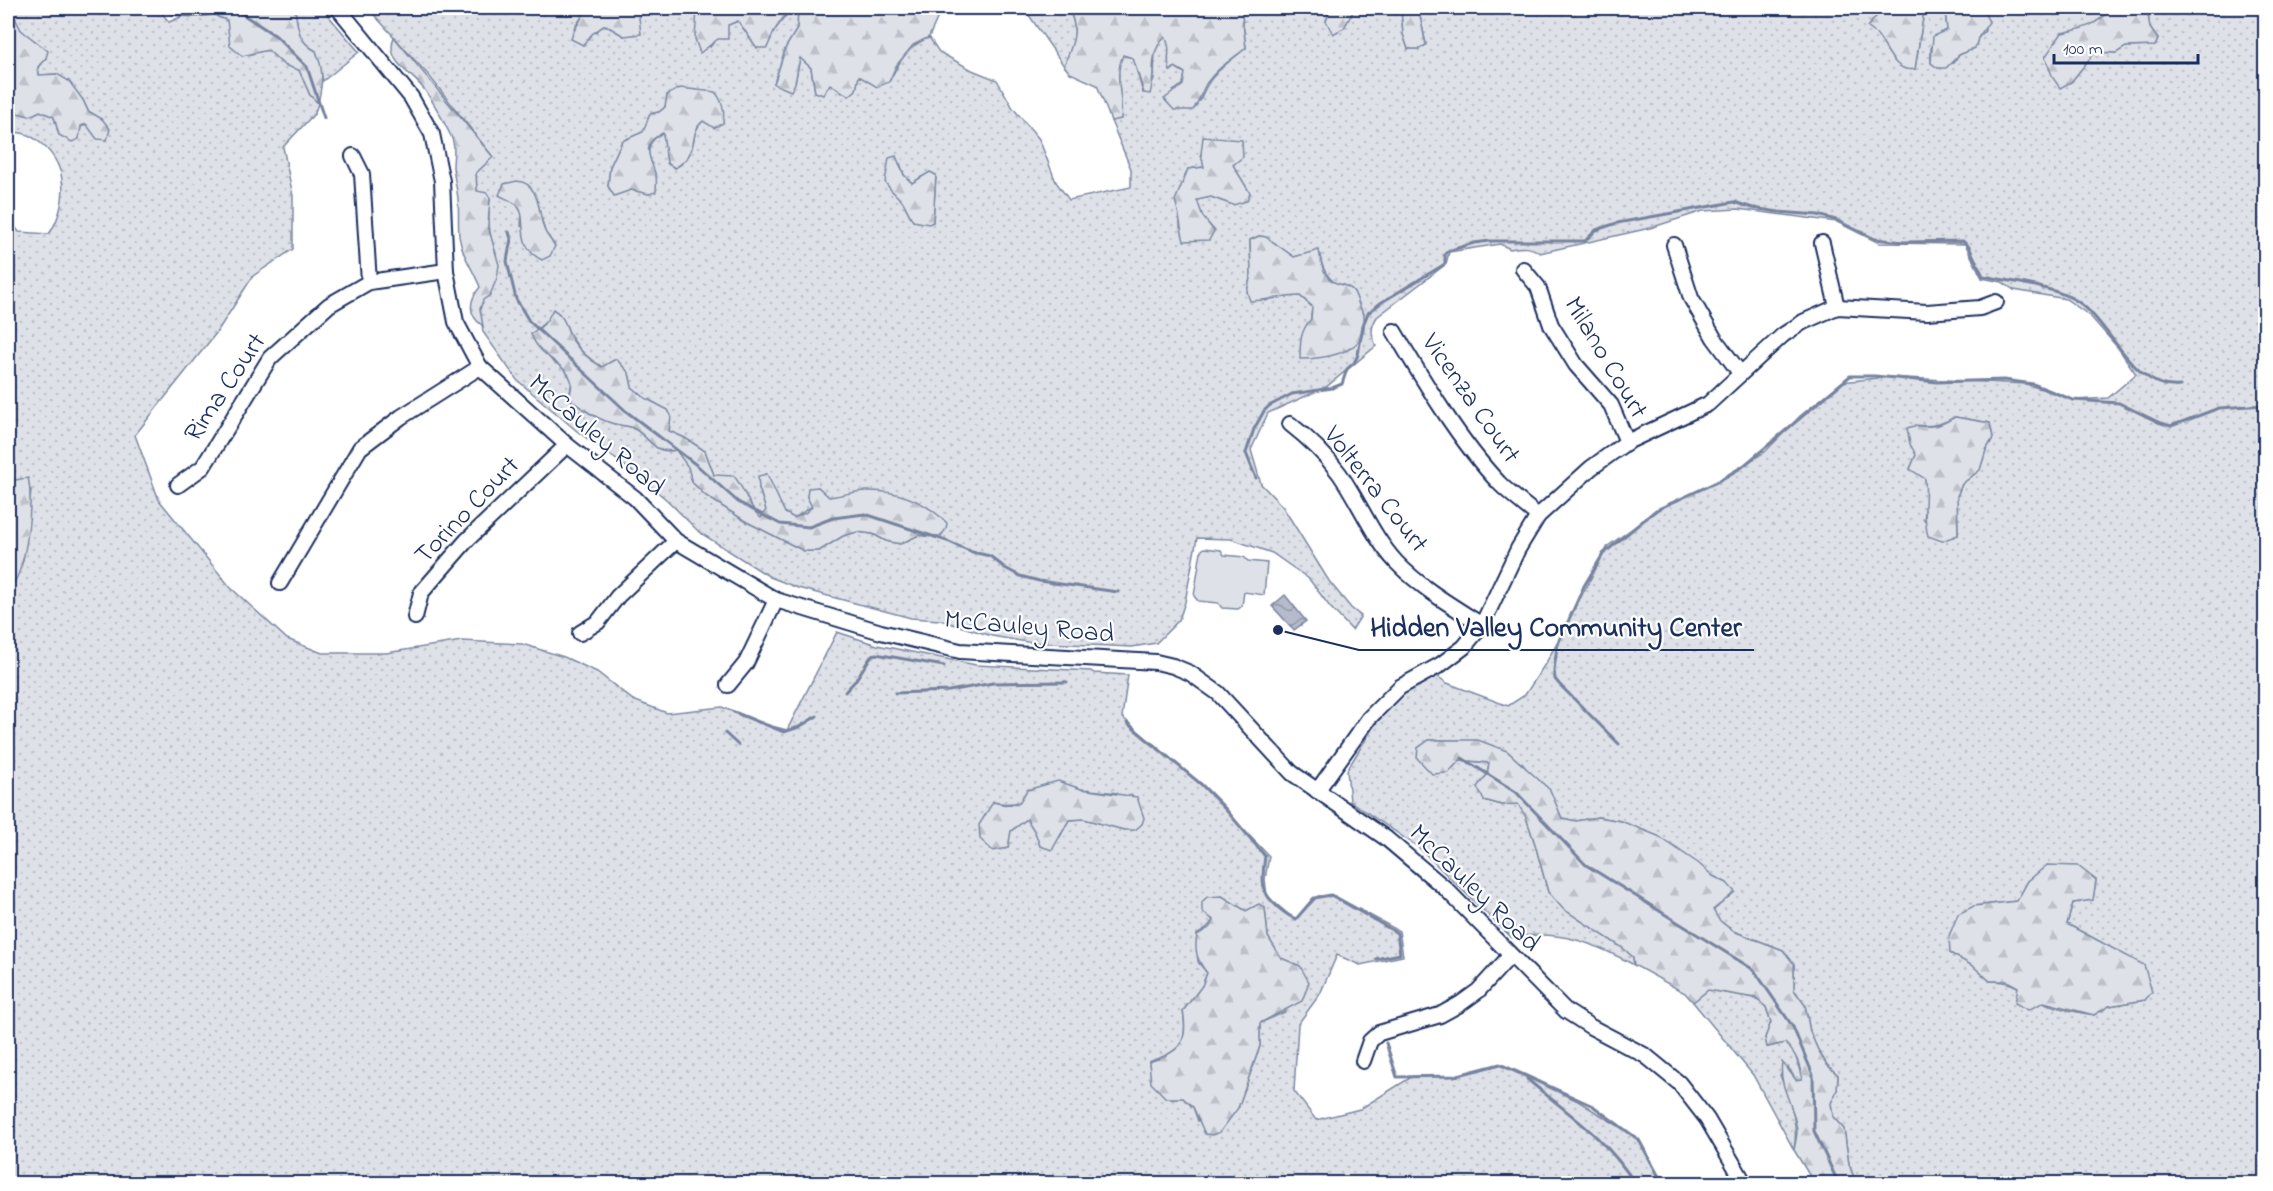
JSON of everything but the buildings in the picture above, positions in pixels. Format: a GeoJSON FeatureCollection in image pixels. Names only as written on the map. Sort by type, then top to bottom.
{"type":"FeatureCollection","features":[{"type":"Feature","properties":{"kind":"street","name":"McCauley Road"},"geometry":{"type":"LineString","coordinates":[[338,8],[411,97],[432,134],[442,182],[446,271],[456,322],[480,367],[567,445],[635,498],[676,541],[776,600],[881,632],[960,651],[1155,662],[1190,673],[1218,693],[1292,773],[1388,839],[1418,863],[1566,1011],[1591,1028],[1646,1056],[1679,1083],[1707,1119],[1745,1184]]}},
{"type":"Feature","properties":{"kind":"street"},"geometry":{"type":"LineString","coordinates":[[353,156],[362,174],[369,282]]}},
{"type":"Feature","properties":{"kind":"street"},"geometry":{"type":"LineString","coordinates":[[1822,243],[1837,308]]}},
{"type":"Feature","properties":{"kind":"street"},"geometry":{"type":"LineString","coordinates":[[1674,244],[1691,298],[1714,338],[1740,373]]}},
{"type":"Feature","properties":{"kind":"street","name":"Milano Court"},"geometry":{"type":"LineString","coordinates":[[1523,269],[1538,287],[1551,325],[1576,365],[1611,405],[1627,442]]}},
{"type":"Feature","properties":{"kind":"street","name":"Rima Court"},"geometry":{"type":"LineString","coordinates":[[178,485],[202,467],[270,358],[329,305],[369,282],[446,271]]}},
{"type":"Feature","properties":{"kind":"street"},"geometry":{"type":"LineString","coordinates":[[1317,791],[1369,718],[1400,687],[1440,665],[1464,646],[1482,625],[1518,549],[1538,516],[1591,468],[1627,442],[1708,404],[1793,328],[1837,308],[1927,312],[1980,308],[1996,302]]}},
{"type":"Feature","properties":{"kind":"street","name":"Vicenza Court"},"geometry":{"type":"LineString","coordinates":[[1394,331],[1419,374],[1470,447],[1500,484],[1538,516]]}},
{"type":"Feature","properties":{"kind":"street"},"geometry":{"type":"LineString","coordinates":[[280,583],[360,448],[401,417],[480,367]]}},
{"type":"Feature","properties":{"kind":"street","name":"Volterra Court"},"geometry":{"type":"LineString","coordinates":[[1290,424],[1312,442],[1338,472],[1374,532],[1396,561],[1428,591],[1482,625]]}},
{"type":"Feature","properties":{"kind":"street","name":"Torino Court"},"geometry":{"type":"LineString","coordinates":[[415,617],[421,593],[467,540],[567,445]]}},
{"type":"Feature","properties":{"kind":"street"},"geometry":{"type":"LineString","coordinates":[[580,633],[598,622],[618,596],[676,541]]}},
{"type":"Feature","properties":{"kind":"street"},"geometry":{"type":"LineString","coordinates":[[729,685],[746,663],[776,600]]}},
{"type":"Feature","properties":{"kind":"street"},"geometry":{"type":"LineString","coordinates":[[1363,1061],[1370,1041],[1379,1033],[1440,1015],[1460,1004],[1478,991],[1510,956]]}},
{"type":"Feature","properties":{"kind":"green space"},"geometry":{"type":"Polygon","coordinates":[[[8,8],[158,8],[169,22],[202,8],[210,8],[218,17],[227,20],[242,56],[268,50],[284,65],[299,70],[310,95],[318,103],[315,113],[283,147],[293,196],[293,249],[253,276],[217,332],[135,435],[159,500],[231,588],[287,639],[322,653],[386,653],[462,641],[522,644],[564,657],[597,672],[633,700],[667,713],[722,707],[756,722],[787,730],[837,632],[877,645],[976,665],[1128,675],[1122,717],[1196,780],[1269,856],[1265,879],[1267,896],[1295,920],[1318,896],[1335,896],[1399,931],[1403,956],[1360,965],[1337,955],[1320,994],[1298,1024],[1294,1091],[1316,1120],[1360,1109],[1413,1076],[1458,1076],[1499,1065],[1578,1101],[1638,1138],[1662,1183],[8,1183],[8,589],[23,561],[31,490],[8,481],[8,236],[16,228],[19,232],[49,234],[56,222],[63,187],[56,161],[43,145],[27,135],[8,133],[8,111],[30,116],[40,111],[54,117],[59,135],[102,119],[88,111],[83,100],[57,74],[39,75],[38,67],[46,58],[43,51],[21,30],[13,15],[8,8]],[[1071,786],[1023,802],[993,802],[1011,831],[1027,819],[1040,846],[1060,837],[1069,820],[1084,819],[1124,830],[1117,793],[1071,786]],[[1221,896],[1214,918],[1208,927],[1197,935],[1198,962],[1207,973],[1202,986],[1183,1011],[1185,1031],[1183,1039],[1175,1050],[1149,1062],[1166,1098],[1183,1098],[1193,1107],[1198,1121],[1238,1108],[1260,1046],[1260,1023],[1285,1012],[1300,966],[1281,958],[1268,937],[1265,908],[1259,904],[1246,911],[1221,896]]]}},
{"type":"Feature","properties":{"kind":"green space"},"geometry":{"type":"Polygon","coordinates":[[[210,8],[292,8],[295,10],[302,39],[316,51],[320,65],[322,83],[318,103],[310,95],[299,70],[284,65],[268,50],[242,56],[230,46],[227,20],[218,17],[210,8]]]}},
{"type":"Feature","properties":{"kind":"green space"},"geometry":{"type":"Polygon","coordinates":[[[292,8],[322,8],[359,52],[323,81],[316,51],[302,39],[295,10],[292,8]]]}},
{"type":"Feature","properties":{"kind":"green space"},"geometry":{"type":"Polygon","coordinates":[[[368,8],[586,8],[574,28],[583,45],[592,34],[605,25],[624,36],[639,17],[650,8],[697,8],[696,12],[710,47],[728,25],[738,21],[757,47],[767,47],[774,31],[792,8],[798,12],[797,29],[786,47],[774,83],[795,83],[800,57],[811,68],[815,92],[830,83],[842,93],[856,89],[859,75],[889,82],[905,55],[915,45],[929,37],[939,52],[972,70],[997,80],[1013,108],[1039,139],[1056,182],[1069,200],[1131,187],[1131,169],[1111,121],[1121,118],[1118,68],[1122,55],[1133,58],[1143,93],[1154,80],[1155,48],[1165,36],[1169,46],[1168,61],[1171,71],[1175,67],[1185,73],[1183,85],[1173,91],[1200,101],[1213,77],[1246,48],[1241,8],[1331,8],[1326,21],[1351,16],[1355,8],[1401,8],[1403,34],[1408,49],[1419,49],[1426,44],[1418,8],[1769,8],[1780,10],[1784,8],[1908,8],[1899,10],[1877,34],[1897,63],[1908,69],[1915,69],[1924,11],[1913,8],[1945,8],[1947,30],[1931,48],[1931,63],[1938,68],[1953,63],[1959,55],[1975,48],[1978,38],[1985,31],[1985,14],[1978,8],[2111,8],[2095,23],[2062,33],[2071,82],[2095,52],[2116,53],[2125,47],[2155,46],[2158,39],[2150,28],[2147,8],[2265,8],[2265,1183],[1860,1183],[1854,1178],[1849,1164],[1844,1129],[1833,1117],[1831,1103],[1837,1090],[1838,1075],[1827,1065],[1810,1032],[1805,1005],[1794,990],[1794,964],[1783,950],[1733,931],[1719,920],[1713,911],[1724,901],[1727,883],[1713,876],[1678,850],[1621,821],[1598,817],[1576,821],[1562,818],[1522,763],[1460,740],[1429,740],[1418,748],[1448,773],[1460,760],[1489,763],[1487,775],[1478,788],[1484,800],[1502,805],[1518,803],[1526,817],[1548,892],[1577,918],[1623,948],[1633,957],[1634,965],[1590,944],[1560,936],[1529,935],[1512,938],[1418,847],[1350,801],[1347,770],[1372,729],[1393,702],[1417,685],[1437,676],[1447,683],[1508,706],[1525,695],[1547,661],[1608,546],[1661,508],[1717,481],[1765,452],[1800,416],[1842,382],[1886,377],[2026,384],[2075,400],[2108,398],[2136,374],[2118,348],[2090,316],[2066,299],[2014,290],[2002,282],[1982,278],[1965,244],[1879,243],[1837,222],[1738,209],[1703,211],[1650,228],[1540,253],[1526,248],[1510,249],[1500,244],[1449,252],[1446,264],[1377,317],[1372,332],[1376,346],[1326,387],[1268,413],[1251,450],[1261,484],[1283,507],[1329,581],[1351,608],[1361,616],[1352,630],[1330,607],[1309,579],[1272,553],[1231,539],[1197,538],[1185,602],[1179,620],[1156,643],[1132,647],[1027,642],[992,636],[940,620],[911,618],[798,588],[770,577],[699,532],[667,500],[636,474],[578,432],[517,380],[483,332],[480,309],[496,253],[489,226],[490,198],[477,191],[476,173],[493,157],[430,77],[368,8]],[[667,95],[665,107],[659,112],[650,114],[643,132],[622,141],[610,167],[608,186],[614,195],[631,190],[649,194],[656,177],[649,158],[649,147],[656,137],[663,133],[667,163],[675,168],[688,156],[698,126],[703,121],[667,95]],[[1201,154],[1204,167],[1188,169],[1180,190],[1180,228],[1214,230],[1203,218],[1196,200],[1211,197],[1233,205],[1250,193],[1233,165],[1201,154]],[[900,163],[903,202],[913,221],[933,222],[936,175],[930,172],[912,183],[904,175],[900,163]],[[517,205],[522,213],[521,226],[555,246],[545,232],[541,217],[517,205]],[[1259,236],[1250,240],[1251,274],[1247,292],[1266,301],[1274,297],[1300,296],[1312,307],[1311,319],[1364,314],[1352,289],[1335,283],[1327,274],[1319,251],[1294,257],[1266,237],[1259,236]],[[553,310],[549,319],[531,334],[552,361],[564,368],[572,380],[569,399],[585,411],[603,420],[633,428],[657,448],[668,451],[676,450],[689,467],[692,482],[706,496],[747,522],[804,551],[819,551],[843,536],[857,532],[873,534],[886,541],[900,544],[919,535],[930,537],[864,491],[829,497],[818,487],[807,497],[812,506],[794,518],[785,513],[766,474],[759,488],[766,510],[761,519],[714,475],[705,451],[669,431],[671,416],[668,410],[645,398],[632,387],[629,373],[616,359],[602,367],[590,359],[571,337],[558,313],[553,310]],[[1955,417],[1936,425],[1915,425],[1916,455],[1910,469],[1925,478],[1927,496],[1924,520],[1958,535],[1957,496],[1962,484],[1980,469],[1986,450],[1993,438],[1990,423],[1955,417]],[[2096,880],[2028,881],[2017,901],[1974,906],[1950,953],[1973,966],[1990,981],[2013,985],[2055,1007],[2094,1015],[2109,1006],[2145,1000],[2101,942],[2067,924],[2073,903],[2093,899],[2096,880]]]}},
{"type":"Feature","properties":{"kind":"green space"},"geometry":{"type":"Polygon","coordinates":[[[586,8],[650,8],[639,17],[641,34],[624,36],[605,25],[592,34],[583,45],[571,39],[586,8]]]}},
{"type":"Feature","properties":{"kind":"green space"},"geometry":{"type":"Polygon","coordinates":[[[697,8],[790,8],[774,31],[767,48],[757,48],[738,21],[728,25],[728,39],[718,39],[700,53],[695,39],[697,8]]]}},
{"type":"Feature","properties":{"kind":"green space"},"geometry":{"type":"Polygon","coordinates":[[[792,8],[939,8],[929,37],[913,45],[896,66],[889,82],[877,87],[859,76],[856,90],[849,96],[830,84],[823,95],[815,92],[811,68],[800,58],[791,91],[774,84],[786,47],[797,29],[798,12],[792,8]]]}},
{"type":"Feature","properties":{"kind":"green space"},"geometry":{"type":"Polygon","coordinates":[[[1024,8],[1055,8],[1071,14],[1074,34],[1064,66],[1024,8]]]}},
{"type":"Feature","properties":{"kind":"green space"},"geometry":{"type":"Polygon","coordinates":[[[1055,8],[1241,8],[1246,48],[1214,74],[1206,84],[1193,110],[1174,110],[1164,99],[1183,85],[1185,73],[1175,67],[1170,71],[1165,37],[1159,44],[1154,57],[1150,94],[1144,93],[1133,58],[1123,55],[1119,72],[1121,119],[1111,121],[1097,85],[1070,73],[1064,66],[1073,40],[1074,27],[1071,14],[1055,8]]]}},
{"type":"Feature","properties":{"kind":"green space"},"geometry":{"type":"Polygon","coordinates":[[[1331,8],[1355,8],[1344,28],[1333,34],[1326,21],[1331,8]]]}},
{"type":"Feature","properties":{"kind":"green space"},"geometry":{"type":"Polygon","coordinates":[[[1401,8],[1418,8],[1426,45],[1419,49],[1408,49],[1403,34],[1401,8]]]}},
{"type":"Feature","properties":{"kind":"green space"},"geometry":{"type":"Polygon","coordinates":[[[1908,8],[1924,11],[1915,69],[1908,69],[1897,64],[1878,36],[1867,27],[1881,11],[1908,8]]]}},
{"type":"Feature","properties":{"kind":"green space"},"geometry":{"type":"Polygon","coordinates":[[[1945,8],[1978,8],[1989,22],[1978,38],[1975,48],[1959,55],[1946,68],[1938,68],[1931,63],[1933,36],[1947,30],[1945,8]]]}},
{"type":"Feature","properties":{"kind":"green space"},"geometry":{"type":"Polygon","coordinates":[[[2111,8],[2147,8],[2150,28],[2158,39],[2155,46],[2126,47],[2116,53],[2095,52],[2071,82],[2060,88],[2053,78],[2045,57],[2062,33],[2090,25],[2101,19],[2111,8]]]}},
{"type":"Feature","properties":{"kind":"green space"},"geometry":{"type":"Polygon","coordinates":[[[8,11],[13,14],[21,30],[48,51],[46,58],[38,67],[39,75],[57,74],[69,81],[88,111],[102,119],[110,129],[107,140],[97,139],[86,124],[81,126],[79,139],[72,142],[59,135],[54,117],[40,111],[30,116],[8,111],[8,11]]]}},
{"type":"Feature","properties":{"kind":"green space"},"geometry":{"type":"Polygon","coordinates":[[[394,37],[493,157],[476,173],[477,191],[487,193],[490,198],[488,226],[499,265],[497,278],[490,295],[483,300],[480,309],[483,326],[474,317],[471,307],[480,287],[460,243],[458,199],[453,167],[453,140],[430,97],[397,61],[392,46],[394,37]]]}},
{"type":"Feature","properties":{"kind":"green space"},"geometry":{"type":"Polygon","coordinates":[[[680,88],[715,92],[723,106],[723,123],[714,128],[703,121],[698,126],[689,156],[675,168],[667,163],[663,133],[656,137],[651,142],[649,152],[656,176],[656,192],[649,194],[631,190],[614,196],[608,186],[610,167],[622,141],[643,132],[650,114],[659,112],[665,107],[667,95],[680,88]]]}},
{"type":"Feature","properties":{"kind":"green space"},"geometry":{"type":"Polygon","coordinates":[[[1203,137],[1242,140],[1243,157],[1233,165],[1250,193],[1247,201],[1233,205],[1211,197],[1197,200],[1203,217],[1214,231],[1209,240],[1184,241],[1175,201],[1188,169],[1204,167],[1201,154],[1203,137]]]}},
{"type":"Feature","properties":{"kind":"green space"},"geometry":{"type":"Polygon","coordinates":[[[896,156],[904,175],[912,183],[930,172],[936,175],[933,222],[929,224],[913,221],[903,202],[885,182],[889,158],[896,156]]]}},
{"type":"Feature","properties":{"kind":"green space"},"geometry":{"type":"Polygon","coordinates":[[[517,181],[525,183],[534,192],[544,229],[555,246],[550,256],[542,260],[528,247],[523,231],[522,216],[517,205],[499,195],[504,184],[517,181]]]}},
{"type":"Feature","properties":{"kind":"green space"},"geometry":{"type":"Polygon","coordinates":[[[1259,236],[1266,237],[1294,257],[1319,250],[1322,267],[1326,274],[1332,281],[1352,289],[1364,314],[1363,333],[1353,346],[1326,357],[1300,359],[1301,338],[1311,319],[1312,306],[1300,296],[1250,301],[1247,292],[1251,274],[1250,240],[1259,236]]]}},
{"type":"Feature","properties":{"kind":"green space"},"geometry":{"type":"Polygon","coordinates":[[[553,309],[561,316],[573,341],[586,356],[602,367],[616,359],[629,373],[632,387],[645,398],[668,410],[671,416],[669,431],[705,451],[714,475],[734,476],[753,509],[761,518],[766,510],[758,476],[767,474],[785,513],[794,518],[812,507],[807,497],[808,488],[818,487],[829,497],[861,491],[878,491],[900,495],[920,503],[947,523],[946,529],[941,536],[919,535],[900,544],[886,541],[873,534],[857,532],[843,536],[819,551],[804,551],[747,522],[706,496],[692,482],[688,467],[676,450],[661,450],[633,428],[603,420],[569,399],[572,384],[568,374],[540,349],[531,334],[544,323],[553,309]]]}},
{"type":"Feature","properties":{"kind":"green space"},"geometry":{"type":"Polygon","coordinates":[[[1955,417],[1990,423],[1993,438],[1986,450],[1980,470],[1962,484],[1957,496],[1958,535],[1942,541],[1928,536],[1925,521],[1925,479],[1910,469],[1916,455],[1910,444],[1907,428],[1938,425],[1955,417]]]}},
{"type":"Feature","properties":{"kind":"green space"},"geometry":{"type":"Polygon","coordinates":[[[28,478],[30,502],[24,554],[15,581],[8,589],[8,481],[28,478]]]}},
{"type":"Feature","properties":{"kind":"green space"},"geometry":{"type":"Polygon","coordinates":[[[1204,548],[1221,550],[1224,555],[1244,557],[1248,561],[1267,563],[1264,595],[1244,592],[1242,606],[1238,609],[1222,608],[1218,603],[1198,601],[1194,596],[1201,551],[1204,548]]]}},
{"type":"Feature","properties":{"kind":"green space"},"geometry":{"type":"Polygon","coordinates":[[[1429,740],[1478,740],[1507,751],[1550,790],[1562,818],[1576,821],[1598,817],[1621,821],[1658,836],[1713,876],[1727,883],[1735,892],[1713,910],[1719,920],[1733,931],[1783,950],[1794,964],[1794,990],[1805,1005],[1810,1032],[1827,1065],[1838,1075],[1837,1090],[1831,1103],[1833,1117],[1844,1129],[1849,1164],[1854,1178],[1860,1183],[1814,1183],[1794,1150],[1796,1122],[1782,1080],[1782,1062],[1796,1080],[1802,1079],[1801,1073],[1795,1055],[1785,1043],[1767,1047],[1765,1038],[1771,1022],[1766,1007],[1755,998],[1708,990],[1693,1002],[1685,993],[1634,965],[1633,957],[1623,948],[1563,909],[1548,892],[1526,817],[1518,804],[1502,805],[1484,800],[1477,787],[1487,775],[1489,763],[1460,760],[1448,773],[1432,774],[1417,758],[1418,748],[1429,740]]]}},
{"type":"Feature","properties":{"kind":"green space"},"geometry":{"type":"Polygon","coordinates":[[[1058,781],[1081,789],[1137,797],[1144,818],[1142,824],[1135,830],[1124,830],[1084,819],[1069,820],[1052,850],[1040,846],[1027,819],[1011,831],[1008,848],[993,851],[980,839],[979,825],[993,802],[1006,805],[1019,803],[1027,790],[1058,781]]]}},
{"type":"Feature","properties":{"kind":"green space"},"geometry":{"type":"Polygon","coordinates":[[[2047,865],[2078,866],[2096,880],[2093,900],[2073,903],[2067,924],[2144,965],[2152,992],[2145,1000],[2109,1006],[2094,1015],[2044,1002],[2028,1010],[2015,1003],[2018,987],[2007,981],[1990,981],[1973,966],[1950,953],[1949,936],[1958,914],[1974,906],[2017,901],[2028,881],[2047,865]]]}},
{"type":"Feature","properties":{"kind":"green space"},"geometry":{"type":"Polygon","coordinates":[[[1222,896],[1246,911],[1259,904],[1265,908],[1268,937],[1281,958],[1300,966],[1309,982],[1302,1001],[1260,1023],[1260,1046],[1238,1108],[1220,1132],[1212,1135],[1205,1134],[1193,1107],[1183,1098],[1166,1098],[1151,1083],[1149,1062],[1175,1050],[1183,1039],[1185,1022],[1183,1011],[1202,986],[1207,973],[1197,955],[1196,941],[1197,935],[1209,928],[1214,921],[1202,911],[1202,902],[1207,897],[1222,896]]]}},
{"type":"Feature","properties":{"kind":"green space"},"geometry":{"type":"Polygon","coordinates":[[[1708,990],[1755,998],[1766,1007],[1771,1022],[1765,1038],[1768,1047],[1785,1043],[1795,1053],[1802,1079],[1796,1080],[1788,1067],[1780,1075],[1794,1121],[1794,1150],[1753,1075],[1693,1002],[1708,990]]]}},
{"type":"Feature","properties":{"kind":"water"},"geometry":{"type":"Polygon","coordinates":[[[1285,595],[1306,621],[1294,630],[1272,606],[1285,595]]]}},
{"type":"Feature","properties":{"kind":"waterway"},"geometry":{"type":"LineString","coordinates":[[162,8],[170,13],[188,16],[236,10],[276,36],[307,67],[324,118]]}},
{"type":"Feature","properties":{"kind":"waterway"},"geometry":{"type":"LineString","coordinates":[[1256,478],[1246,453],[1254,429],[1264,411],[1292,394],[1332,388],[1342,384],[1347,369],[1358,355],[1363,325],[1368,313],[1445,264],[1445,254],[1448,251],[1490,241],[1585,241],[1596,230],[1617,223],[1734,202],[1753,208],[1818,215],[1836,220],[1875,239],[1904,242],[1963,241],[1969,247],[1983,276],[2044,288],[2077,301],[2101,324],[2136,368],[2149,378],[2164,385],[2180,386]]}},
{"type":"Feature","properties":{"kind":"waterway"},"geometry":{"type":"LineString","coordinates":[[509,232],[511,239],[507,261],[516,299],[529,321],[627,412],[699,467],[738,502],[780,524],[809,527],[833,518],[865,514],[947,541],[972,552],[990,556],[1020,576],[1039,581],[1118,592]]}},
{"type":"Feature","properties":{"kind":"waterway"},"geometry":{"type":"LineString","coordinates":[[1619,744],[1559,684],[1555,679],[1554,670],[1557,646],[1584,586],[1603,554],[1656,510],[1715,483],[1741,468],[1850,376],[1937,382],[2004,380],[2033,384],[2073,400],[2119,403],[2171,426],[2219,408],[2266,405]]}},
{"type":"Feature","properties":{"kind":"waterway"},"geometry":{"type":"LineString","coordinates":[[845,692],[872,655],[944,666]]}},
{"type":"Feature","properties":{"kind":"waterway"},"geometry":{"type":"LineString","coordinates":[[895,693],[949,691],[993,683],[1067,682]]}},
{"type":"Feature","properties":{"kind":"waterway"},"geometry":{"type":"LineString","coordinates":[[734,712],[784,732],[799,727],[817,716]]}},
{"type":"Feature","properties":{"kind":"waterway"},"geometry":{"type":"LineString","coordinates":[[1127,723],[1202,785],[1265,856],[1263,879],[1265,891],[1273,903],[1284,912],[1296,919],[1314,898],[1331,895],[1397,933],[1400,954],[1376,959]]}},
{"type":"Feature","properties":{"kind":"waterway"},"geometry":{"type":"LineString","coordinates":[[725,733],[738,745]]}},
{"type":"Feature","properties":{"kind":"waterway"},"geometry":{"type":"LineString","coordinates":[[1462,758],[1516,792],[1586,865],[1754,970],[1793,1027],[1813,1075],[1814,1131],[1840,1184]]}},
{"type":"Feature","properties":{"kind":"waterway"},"geometry":{"type":"LineString","coordinates":[[1386,1043],[1397,1077],[1454,1076],[1500,1064],[1593,1106],[1639,1140],[1663,1184]]}},
{"type":"Feature","properties":{"kind":"waterway"},"geometry":{"type":"LineString","coordinates":[[1527,1079],[1599,1140],[1612,1153],[1635,1184]]}},
{"type":"Feature","properties":{"kind":"place","name":"Hidden Valley Community Center"},"geometry":{"type":"Point","coordinates":[1278,630]}}]}
